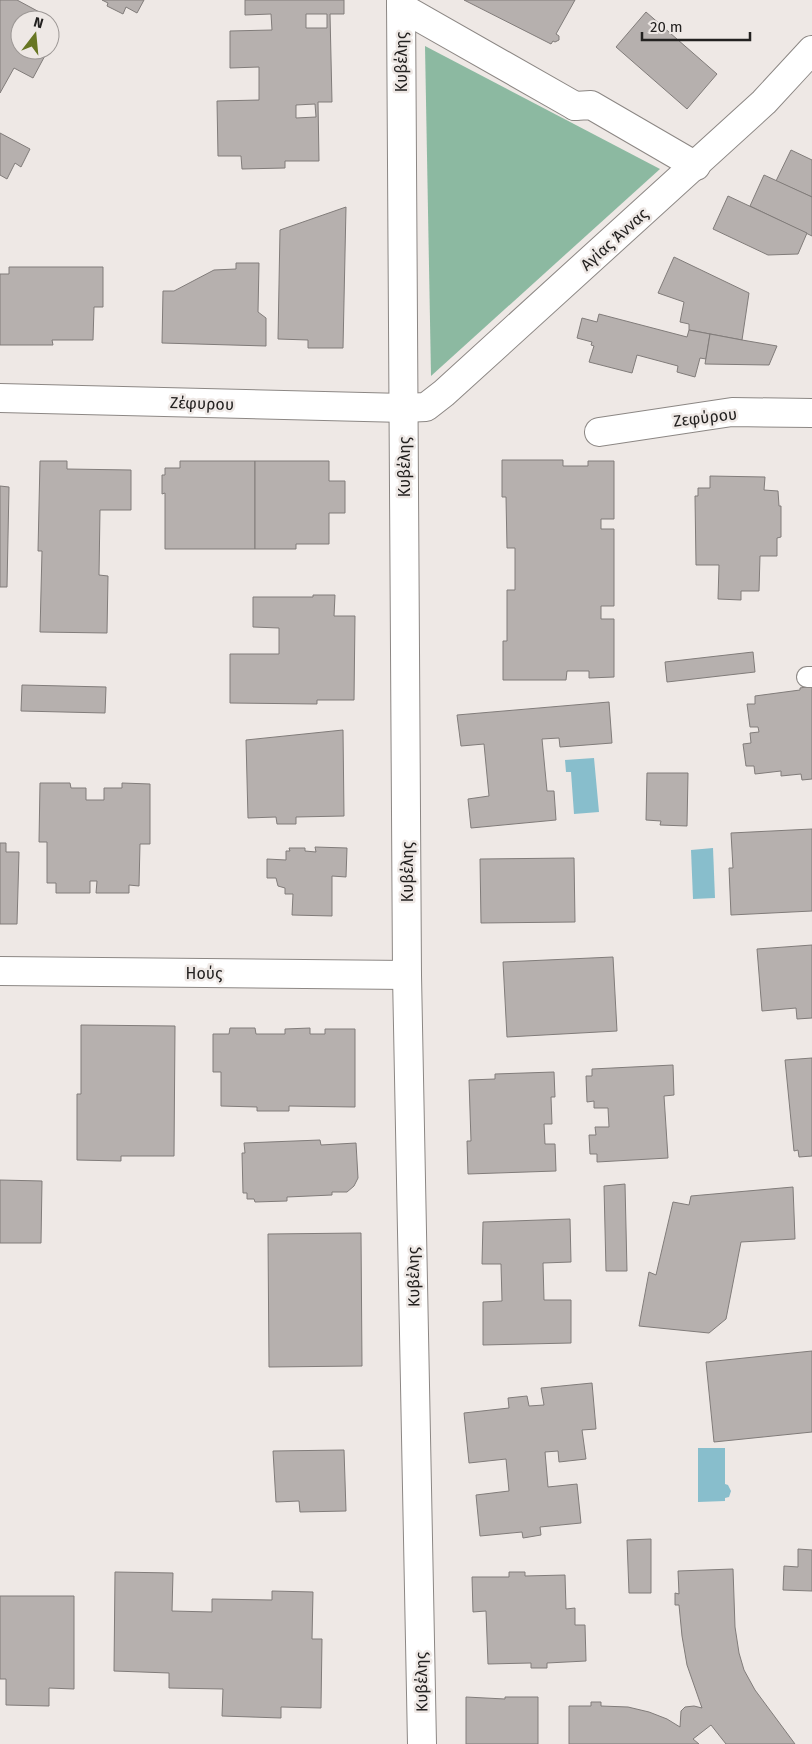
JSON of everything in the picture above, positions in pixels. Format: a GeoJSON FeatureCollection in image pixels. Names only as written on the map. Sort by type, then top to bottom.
{"type":"FeatureCollection","features":[{"type":"Feature","properties":{"kind":"street"},"geometry":{"type":"LineString","coordinates":[[401,3],[575,106],[591,105],[696,166]]}},
{"type":"Feature","properties":{"kind":"street","name":"Κυβέλης"},"geometry":{"type":"LineString","coordinates":[[401,3],[407,975],[422,1744]]}},
{"type":"Feature","properties":{"kind":"street","name":"Αγίας Άννας"},"geometry":{"type":"LineString","coordinates":[[404,408],[426,407],[444,393],[696,166],[764,102],[812,50]]}},
{"type":"Feature","properties":{"kind":"street","name":"Ζέφυρου"},"geometry":{"type":"LineString","coordinates":[[0,398],[404,408]]}},
{"type":"Feature","properties":{"kind":"street","name":"Ζεφύρου"},"geometry":{"type":"LineString","coordinates":[[599,432],[732,412],[812,413]]}},
{"type":"Feature","properties":{"kind":"street","name":"Ηούς"},"geometry":{"type":"LineString","coordinates":[[0,971],[407,975]]}},
{"type":"Feature","properties":{"kind":"green space"},"geometry":{"type":"Polygon","coordinates":[[[425,46],[660,169],[431,376],[425,46]]]}},
{"type":"Feature","properties":{"kind":"water"},"geometry":{"type":"Polygon","coordinates":[[[594,758],[599,812],[574,814],[571,772],[566,772],[565,760],[594,758]]]}},
{"type":"Feature","properties":{"kind":"water"},"geometry":{"type":"Polygon","coordinates":[[[713,848],[715,898],[693,899],[691,850],[713,848]]]}},
{"type":"Feature","properties":{"kind":"water"},"geometry":{"type":"Polygon","coordinates":[[[698,1448],[725,1448],[725,1484],[728,1485],[731,1491],[729,1497],[725,1498],[725,1501],[698,1502],[698,1448]]]}},
{"type":"Feature","properties":{"kind":"building"},"geometry":{"type":"Polygon","coordinates":[[[0,0],[17,0],[36,10],[10,10],[10,60],[43,60],[33,78],[14,68],[0,93],[0,0]]]}},
{"type":"Feature","properties":{"kind":"building"},"geometry":{"type":"Polygon","coordinates":[[[102,0],[144,0],[137,13],[126,7],[123,14],[107,6],[108,3],[102,0]]]}},
{"type":"Feature","properties":{"kind":"building"},"geometry":{"type":"Polygon","coordinates":[[[245,0],[344,0],[344,14],[330,14],[332,102],[318,102],[319,161],[285,161],[285,168],[242,169],[241,156],[218,156],[217,101],[259,100],[259,67],[230,68],[230,31],[272,30],[271,14],[245,15],[245,0]],[[306,14],[306,28],[327,28],[327,14],[306,14]],[[315,104],[296,105],[296,118],[316,117],[315,104]]]}},
{"type":"Feature","properties":{"kind":"building"},"geometry":{"type":"Polygon","coordinates":[[[464,0],[575,0],[556,34],[559,36],[559,40],[553,41],[551,44],[464,0]]]}},
{"type":"Feature","properties":{"kind":"building"},"geometry":{"type":"Polygon","coordinates":[[[646,12],[717,74],[687,109],[616,47],[646,12]]]}},
{"type":"Feature","properties":{"kind":"building"},"geometry":{"type":"Polygon","coordinates":[[[0,133],[30,149],[21,167],[15,163],[7,179],[0,175],[0,133]]]}},
{"type":"Feature","properties":{"kind":"building"},"geometry":{"type":"Polygon","coordinates":[[[791,150],[812,160],[812,197],[776,181],[791,150]]]}},
{"type":"Feature","properties":{"kind":"building"},"geometry":{"type":"Polygon","coordinates":[[[764,175],[812,197],[812,236],[750,206],[764,175]]]}},
{"type":"Feature","properties":{"kind":"building"},"geometry":{"type":"Polygon","coordinates":[[[728,196],[807,233],[798,254],[768,255],[713,229],[728,196]]]}},
{"type":"Feature","properties":{"kind":"building"},"geometry":{"type":"Polygon","coordinates":[[[346,207],[343,348],[308,348],[308,340],[278,339],[280,230],[346,207]]]}},
{"type":"Feature","properties":{"kind":"building"},"geometry":{"type":"Polygon","coordinates":[[[674,257],[749,293],[742,340],[689,330],[689,324],[680,322],[684,302],[658,293],[674,257]]]}},
{"type":"Feature","properties":{"kind":"building"},"geometry":{"type":"Polygon","coordinates":[[[236,263],[259,263],[258,312],[266,318],[266,346],[162,343],[163,291],[174,291],[214,270],[236,269],[236,263]]]}},
{"type":"Feature","properties":{"kind":"building"},"geometry":{"type":"Polygon","coordinates":[[[9,267],[103,267],[103,307],[94,307],[93,340],[52,340],[53,345],[0,345],[0,274],[9,274],[9,267]]]}},
{"type":"Feature","properties":{"kind":"building"},"geometry":{"type":"Polygon","coordinates":[[[599,314],[687,337],[689,330],[710,334],[706,359],[700,358],[695,377],[677,372],[678,366],[637,355],[632,373],[589,362],[594,346],[591,345],[592,342],[577,338],[582,318],[597,322],[599,314]]]}},
{"type":"Feature","properties":{"kind":"building"},"geometry":{"type":"Polygon","coordinates":[[[710,334],[777,346],[769,365],[705,364],[710,334]]]}},
{"type":"Feature","properties":{"kind":"building"},"geometry":{"type":"Polygon","coordinates":[[[502,460],[563,460],[563,466],[588,466],[588,461],[614,461],[614,519],[601,519],[601,529],[614,529],[614,606],[601,606],[601,619],[614,619],[614,677],[589,678],[589,671],[567,671],[566,680],[503,680],[503,641],[507,641],[507,590],[515,590],[515,548],[507,548],[506,497],[502,497],[502,460]]]}},
{"type":"Feature","properties":{"kind":"building"},"geometry":{"type":"Polygon","coordinates":[[[40,461],[67,461],[67,469],[131,470],[131,510],[100,510],[99,575],[108,576],[107,633],[40,632],[42,551],[38,551],[40,461]]]}},
{"type":"Feature","properties":{"kind":"building"},"geometry":{"type":"Polygon","coordinates":[[[180,461],[255,461],[255,549],[165,549],[165,493],[162,494],[162,475],[165,475],[165,468],[180,468],[180,461]]]}},
{"type":"Feature","properties":{"kind":"building"},"geometry":{"type":"Polygon","coordinates":[[[255,461],[329,461],[329,481],[345,481],[345,513],[329,513],[329,544],[296,544],[296,549],[255,549],[255,461]]]}},
{"type":"Feature","properties":{"kind":"building"},"geometry":{"type":"Polygon","coordinates":[[[710,476],[765,477],[764,490],[778,491],[779,506],[781,506],[781,537],[777,538],[777,556],[760,556],[759,591],[741,591],[741,600],[718,599],[719,565],[696,565],[695,496],[698,496],[698,488],[710,488],[710,476]]]}},
{"type":"Feature","properties":{"kind":"building"},"geometry":{"type":"Polygon","coordinates":[[[0,486],[9,487],[7,587],[0,587],[0,486]]]}},
{"type":"Feature","properties":{"kind":"building"},"geometry":{"type":"Polygon","coordinates":[[[313,595],[335,595],[334,616],[355,616],[354,700],[317,700],[317,704],[230,703],[230,654],[279,654],[279,628],[253,627],[253,597],[313,597],[313,595]]]}},
{"type":"Feature","properties":{"kind":"building"},"geometry":{"type":"Polygon","coordinates":[[[753,652],[755,672],[667,682],[665,662],[753,652]]]}},
{"type":"Feature","properties":{"kind":"building"},"geometry":{"type":"Polygon","coordinates":[[[22,685],[106,687],[105,713],[21,711],[22,685]]]}},
{"type":"Feature","properties":{"kind":"building"},"geometry":{"type":"Polygon","coordinates":[[[812,686],[812,779],[802,780],[801,774],[781,776],[781,771],[755,774],[754,766],[746,766],[743,744],[751,743],[750,733],[759,732],[758,727],[750,727],[747,704],[755,704],[755,696],[800,690],[800,688],[812,686]]]}},
{"type":"Feature","properties":{"kind":"building"},"geometry":{"type":"Polygon","coordinates":[[[609,702],[612,743],[560,747],[559,738],[542,739],[547,791],[554,791],[556,820],[471,828],[468,799],[489,796],[484,744],[461,746],[457,715],[609,702]]]}},
{"type":"Feature","properties":{"kind":"building"},"geometry":{"type":"Polygon","coordinates":[[[343,730],[344,816],[296,817],[296,824],[277,824],[276,817],[248,818],[246,740],[343,730]]]}},
{"type":"Feature","properties":{"kind":"building"},"geometry":{"type":"Polygon","coordinates":[[[647,773],[688,773],[687,826],[660,825],[661,821],[646,820],[647,773]]]}},
{"type":"Feature","properties":{"kind":"building"},"geometry":{"type":"Polygon","coordinates":[[[40,783],[70,783],[71,788],[86,788],[86,800],[104,800],[104,788],[122,788],[122,783],[150,784],[150,844],[140,844],[139,886],[129,885],[129,893],[96,893],[97,881],[90,881],[90,893],[56,893],[56,883],[47,883],[47,842],[39,842],[40,783]]]}},
{"type":"Feature","properties":{"kind":"building"},"geometry":{"type":"Polygon","coordinates":[[[812,829],[812,911],[731,915],[729,868],[733,868],[731,833],[812,829]]]}},
{"type":"Feature","properties":{"kind":"building"},"geometry":{"type":"Polygon","coordinates":[[[0,843],[6,843],[6,852],[19,852],[17,924],[0,924],[0,843]]]}},
{"type":"Feature","properties":{"kind":"building"},"geometry":{"type":"Polygon","coordinates":[[[315,847],[347,848],[346,877],[332,876],[332,916],[292,915],[293,894],[285,894],[285,888],[278,886],[276,878],[267,878],[267,859],[286,860],[286,851],[290,851],[289,848],[305,848],[305,851],[316,852],[315,847]]]}},
{"type":"Feature","properties":{"kind":"building"},"geometry":{"type":"Polygon","coordinates":[[[574,858],[575,922],[481,923],[480,859],[574,858]]]}},
{"type":"Feature","properties":{"kind":"building"},"geometry":{"type":"Polygon","coordinates":[[[812,945],[812,1018],[797,1019],[796,1008],[762,1011],[757,949],[812,945]]]}},
{"type":"Feature","properties":{"kind":"building"},"geometry":{"type":"Polygon","coordinates":[[[613,957],[617,1031],[507,1037],[503,962],[613,957]]]}},
{"type":"Feature","properties":{"kind":"building"},"geometry":{"type":"Polygon","coordinates":[[[81,1025],[175,1026],[174,1156],[121,1156],[121,1161],[77,1160],[77,1094],[81,1094],[81,1025]]]}},
{"type":"Feature","properties":{"kind":"building"},"geometry":{"type":"Polygon","coordinates":[[[230,1028],[255,1028],[256,1034],[285,1034],[285,1029],[310,1028],[310,1034],[325,1034],[325,1029],[355,1029],[355,1107],[289,1106],[289,1111],[257,1111],[257,1107],[221,1106],[221,1072],[213,1072],[213,1034],[229,1034],[230,1028]]]}},
{"type":"Feature","properties":{"kind":"building"},"geometry":{"type":"Polygon","coordinates":[[[812,1058],[812,1156],[799,1157],[798,1150],[794,1151],[785,1060],[812,1058]]]}},
{"type":"Feature","properties":{"kind":"building"},"geometry":{"type":"Polygon","coordinates":[[[673,1065],[674,1095],[664,1096],[668,1158],[597,1162],[597,1154],[590,1154],[589,1135],[596,1135],[595,1127],[609,1127],[608,1108],[594,1108],[594,1101],[587,1102],[586,1076],[592,1076],[592,1069],[673,1065]]]}},
{"type":"Feature","properties":{"kind":"building"},"geometry":{"type":"Polygon","coordinates":[[[554,1072],[555,1097],[551,1097],[552,1124],[544,1124],[545,1144],[555,1144],[556,1171],[468,1174],[467,1141],[471,1141],[469,1080],[495,1079],[495,1074],[554,1072]]]}},
{"type":"Feature","properties":{"kind":"building"},"geometry":{"type":"Polygon","coordinates":[[[320,1140],[321,1145],[356,1143],[358,1178],[354,1186],[347,1192],[332,1192],[332,1195],[287,1197],[287,1201],[255,1202],[254,1199],[247,1199],[247,1193],[243,1193],[242,1153],[245,1153],[244,1143],[320,1140]]]}},
{"type":"Feature","properties":{"kind":"building"},"geometry":{"type":"Polygon","coordinates":[[[0,1180],[42,1181],[41,1243],[0,1243],[0,1180]]]}},
{"type":"Feature","properties":{"kind":"building"},"geometry":{"type":"Polygon","coordinates":[[[625,1184],[627,1271],[606,1271],[604,1186],[625,1184]]]}},
{"type":"Feature","properties":{"kind":"building"},"geometry":{"type":"Polygon","coordinates":[[[793,1187],[795,1239],[741,1242],[726,1319],[709,1333],[639,1326],[649,1272],[656,1275],[673,1202],[689,1205],[691,1196],[793,1187]]]}},
{"type":"Feature","properties":{"kind":"building"},"geometry":{"type":"Polygon","coordinates":[[[570,1219],[571,1262],[543,1263],[544,1300],[571,1300],[571,1343],[483,1345],[483,1302],[502,1301],[501,1264],[482,1264],[483,1222],[570,1219]]]}},
{"type":"Feature","properties":{"kind":"building"},"geometry":{"type":"Polygon","coordinates":[[[361,1233],[362,1366],[269,1367],[268,1234],[361,1233]]]}},
{"type":"Feature","properties":{"kind":"building"},"geometry":{"type":"Polygon","coordinates":[[[812,1351],[812,1432],[714,1442],[706,1362],[812,1351]]]}},
{"type":"Feature","properties":{"kind":"building"},"geometry":{"type":"Polygon","coordinates":[[[592,1383],[596,1429],[582,1430],[586,1459],[559,1462],[558,1451],[545,1452],[548,1487],[577,1484],[581,1523],[540,1527],[541,1535],[523,1538],[522,1532],[480,1536],[476,1495],[509,1491],[506,1459],[469,1463],[464,1413],[509,1408],[508,1398],[527,1396],[529,1406],[544,1405],[541,1388],[592,1383]]]}},
{"type":"Feature","properties":{"kind":"building"},"geometry":{"type":"Polygon","coordinates":[[[344,1450],[346,1511],[300,1512],[299,1501],[276,1502],[273,1451],[344,1450]]]}},
{"type":"Feature","properties":{"kind":"building"},"geometry":{"type":"Polygon","coordinates":[[[651,1539],[651,1593],[629,1593],[627,1540],[651,1539]]]}},
{"type":"Feature","properties":{"kind":"building"},"geometry":{"type":"Polygon","coordinates":[[[798,1549],[812,1550],[812,1591],[783,1590],[784,1566],[798,1567],[798,1549]]]}},
{"type":"Feature","properties":{"kind":"building"},"geometry":{"type":"Polygon","coordinates":[[[733,1569],[735,1627],[744,1670],[755,1690],[795,1744],[726,1744],[711,1725],[693,1739],[699,1744],[569,1744],[569,1706],[591,1706],[591,1702],[601,1702],[601,1706],[628,1707],[649,1712],[667,1719],[680,1727],[681,1711],[685,1707],[694,1706],[702,1708],[687,1665],[679,1605],[675,1605],[675,1593],[679,1594],[678,1571],[733,1569]]]}},
{"type":"Feature","properties":{"kind":"building"},"geometry":{"type":"Polygon","coordinates":[[[115,1572],[173,1573],[172,1611],[212,1612],[212,1599],[272,1600],[272,1591],[313,1592],[312,1639],[322,1639],[321,1708],[281,1707],[281,1718],[222,1716],[223,1689],[169,1688],[169,1673],[114,1671],[115,1572]]]}},
{"type":"Feature","properties":{"kind":"building"},"geometry":{"type":"Polygon","coordinates":[[[509,1572],[525,1572],[525,1576],[565,1575],[566,1609],[575,1608],[575,1625],[585,1625],[586,1661],[547,1663],[547,1668],[531,1668],[531,1663],[488,1664],[486,1611],[473,1612],[472,1577],[509,1577],[509,1572]]]}},
{"type":"Feature","properties":{"kind":"building"},"geometry":{"type":"Polygon","coordinates":[[[0,1596],[74,1596],[74,1689],[49,1688],[49,1706],[6,1705],[6,1679],[0,1679],[0,1596]]]}},
{"type":"Feature","properties":{"kind":"building"},"geometry":{"type":"Polygon","coordinates":[[[466,1697],[505,1699],[505,1697],[538,1697],[538,1744],[466,1744],[466,1697]]]}}]}
